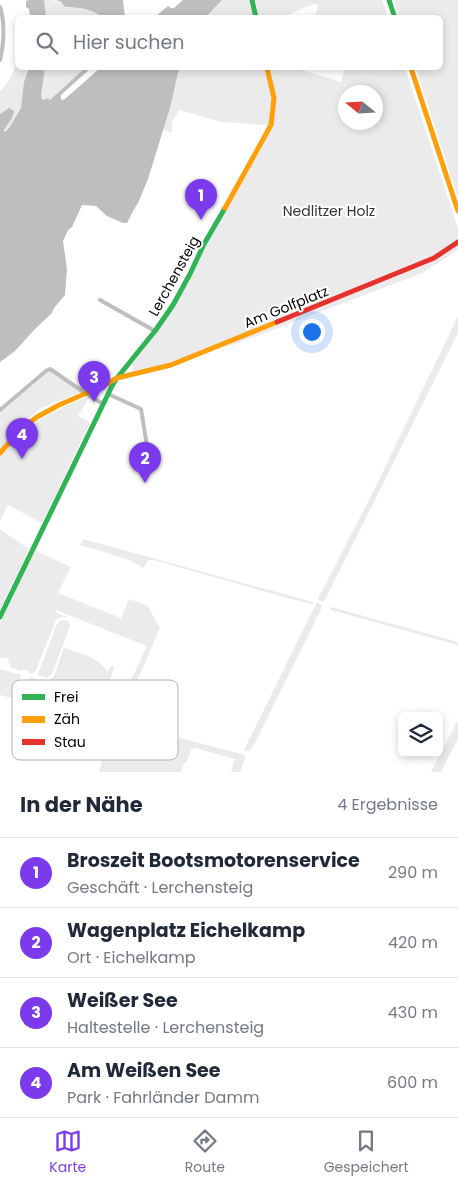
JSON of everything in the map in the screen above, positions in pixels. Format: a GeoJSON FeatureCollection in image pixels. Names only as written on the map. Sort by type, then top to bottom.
{"type":"FeatureCollection","features":[{"type":"Feature","properties":{"kind":"street"},"geometry":{"type":"LineString","coordinates":[[252,0],[255,15]]}},
{"type":"Feature","properties":{"kind":"street"},"geometry":{"type":"LineString","coordinates":[[389,0],[394,15]]}},
{"type":"Feature","properties":{"kind":"street"},"geometry":{"type":"LineString","coordinates":[[0,7],[3,29],[0,60]]}},
{"type":"Feature","properties":{"kind":"street","name":"Lerchensteig"},"geometry":{"type":"LineString","coordinates":[[0,617],[108,394],[117,378],[155,331],[173,304],[204,244],[271,125],[274,98],[267,70]]}},
{"type":"Feature","properties":{"kind":"street"},"geometry":{"type":"LineString","coordinates":[[412,70],[458,211]]}},
{"type":"Feature","properties":{"kind":"street","name":"Am Golfplatz"},"geometry":{"type":"LineString","coordinates":[[117,378],[171,365],[434,258],[458,242]]}},
{"type":"Feature","properties":{"kind":"street"},"geometry":{"type":"LineString","coordinates":[[100,300],[155,331]]}},
{"type":"Feature","properties":{"kind":"street"},"geometry":{"type":"LineString","coordinates":[[0,410],[50,369],[103,404]]}},
{"type":"Feature","properties":{"kind":"street"},"geometry":{"type":"LineString","coordinates":[[0,453],[29,422],[49,410],[117,378]]}},
{"type":"Feature","properties":{"kind":"street"},"geometry":{"type":"LineString","coordinates":[[108,394],[141,409],[151,471]]}},
{"type":"Feature","properties":{"kind":"green space"},"geometry":{"type":"Polygon","coordinates":[[[44,0],[56,1],[65,7],[89,10],[99,15],[46,15],[44,0]]]}},
{"type":"Feature","properties":{"kind":"green space"},"geometry":{"type":"Polygon","coordinates":[[[222,0],[382,0],[387,15],[316,15],[318,5],[314,4],[287,15],[209,15],[222,0]]]}},
{"type":"Feature","properties":{"kind":"green space"},"geometry":{"type":"Polygon","coordinates":[[[394,0],[458,0],[458,198],[417,70],[443,70],[443,15],[398,15],[394,0]]]}},
{"type":"Feature","properties":{"kind":"green space"},"geometry":{"type":"Polygon","coordinates":[[[15,65],[15,70],[28,70],[24,82],[21,108],[5,132],[11,120],[0,114],[0,91],[11,77],[15,65]]]}},
{"type":"Feature","properties":{"kind":"green space"},"geometry":{"type":"Polygon","coordinates":[[[45,70],[83,70],[50,100],[48,98],[43,100],[41,96],[45,70]]]}},
{"type":"Feature","properties":{"kind":"green space","name":"Nedlitzer Holz"},"geometry":{"type":"Polygon","coordinates":[[[179,70],[302,70],[341,82],[344,70],[406,70],[458,228],[458,250],[422,273],[230,346],[226,342],[177,361],[132,373],[133,364],[188,284],[218,219],[273,127],[222,122],[179,110],[172,122],[172,133],[163,130],[179,70]]]}},
{"type":"Feature","properties":{"kind":"green space"},"geometry":{"type":"Polygon","coordinates":[[[458,316],[458,333],[325,600],[323,602],[318,600],[376,486],[458,316]]]}},
{"type":"Feature","properties":{"kind":"green space"},"geometry":{"type":"Polygon","coordinates":[[[50,371],[81,392],[39,409],[11,438],[15,441],[40,420],[57,410],[87,397],[89,398],[78,416],[90,422],[42,523],[8,505],[0,521],[0,413],[50,371]]]}},
{"type":"Feature","properties":{"kind":"green space"},"geometry":{"type":"Polygon","coordinates":[[[0,529],[29,549],[0,610],[0,529]]]}},
{"type":"Feature","properties":{"kind":"green space"},"geometry":{"type":"Polygon","coordinates":[[[83,539],[314,603],[291,599],[154,560],[148,560],[143,568],[131,561],[80,545],[83,539]]]}},
{"type":"Feature","properties":{"kind":"green space"},"geometry":{"type":"Polygon","coordinates":[[[34,550],[71,567],[58,593],[121,618],[129,599],[147,605],[160,628],[137,680],[131,680],[147,646],[56,610],[57,613],[67,617],[56,620],[34,673],[29,673],[29,671],[23,669],[22,671],[11,668],[7,658],[0,658],[0,624],[11,601],[14,599],[15,590],[34,550]]]}},
{"type":"Feature","properties":{"kind":"green space"},"geometry":{"type":"Polygon","coordinates":[[[317,602],[322,607],[257,739],[250,751],[244,751],[245,748],[317,602]]]}},
{"type":"Feature","properties":{"kind":"green space"},"geometry":{"type":"Polygon","coordinates":[[[331,607],[458,642],[458,645],[331,610],[331,607]]]}},
{"type":"Feature","properties":{"kind":"green space"},"geometry":{"type":"Polygon","coordinates":[[[61,620],[68,621],[70,626],[52,674],[47,678],[38,674],[57,624],[61,620]]]}},
{"type":"Feature","properties":{"kind":"green space"},"geometry":{"type":"Polygon","coordinates":[[[64,648],[94,659],[107,672],[111,666],[114,667],[110,680],[49,680],[54,676],[64,648]]]}},
{"type":"Feature","properties":{"kind":"green space"},"geometry":{"type":"Polygon","coordinates":[[[0,669],[21,675],[20,680],[12,680],[12,698],[0,695],[0,669]]]}},
{"type":"Feature","properties":{"kind":"green space"},"geometry":{"type":"Polygon","coordinates":[[[30,677],[40,680],[29,680],[30,677]]]}},
{"type":"Feature","properties":{"kind":"green space"},"geometry":{"type":"Polygon","coordinates":[[[458,720],[458,739],[441,772],[431,772],[439,757],[443,757],[443,749],[458,720]]]}},
{"type":"Feature","properties":{"kind":"green space"},"geometry":{"type":"Polygon","coordinates":[[[178,737],[245,755],[240,772],[231,772],[235,759],[195,748],[191,750],[181,772],[99,772],[102,760],[178,760],[178,737]]]}},
{"type":"Feature","properties":{"kind":"shaded area"},"geometry":{"type":"Polygon","coordinates":[[[44,0],[46,15],[30,15],[29,9],[26,7],[26,1],[44,0]]]}},
{"type":"Feature","properties":{"kind":"shaded area"},"geometry":{"type":"Polygon","coordinates":[[[56,0],[123,0],[125,15],[99,15],[89,10],[65,7],[56,0]]]}},
{"type":"Feature","properties":{"kind":"shaded area"},"geometry":{"type":"Polygon","coordinates":[[[183,0],[222,0],[208,15],[157,15],[168,6],[174,8],[183,0]]]}},
{"type":"Feature","properties":{"kind":"shaded area"},"geometry":{"type":"Polygon","coordinates":[[[28,70],[45,70],[41,96],[43,100],[48,98],[50,100],[83,70],[89,70],[61,95],[62,100],[98,70],[179,70],[170,108],[148,179],[127,223],[107,216],[96,206],[82,205],[63,241],[67,269],[65,295],[52,313],[15,351],[0,362],[0,114],[9,108],[14,111],[4,130],[5,132],[21,108],[24,82],[28,70]]]}},
{"type":"Feature","properties":{"kind":"traffic: fast"},"geometry":{"type":"LineString","coordinates":[[252,0],[255,15]]}},
{"type":"Feature","properties":{"kind":"traffic: fast"},"geometry":{"type":"LineString","coordinates":[[389,0],[394,15]]}},
{"type":"Feature","properties":{"kind":"traffic: fast"},"geometry":{"type":"LineString","coordinates":[[0,617],[112,386],[173,305],[225,208]]}},
{"type":"Feature","properties":{"kind":"traffic: slow"},"geometry":{"type":"LineString","coordinates":[[225,208],[271,125],[274,98],[267,70]]}},
{"type":"Feature","properties":{"kind":"traffic: slow"},"geometry":{"type":"LineString","coordinates":[[412,70],[458,211]]}},
{"type":"Feature","properties":{"kind":"traffic: slow"},"geometry":{"type":"LineString","coordinates":[[0,453],[20,430],[37,417],[59,405],[117,378],[171,365],[277,322]]}},
{"type":"Feature","properties":{"kind":"traffic: jam"},"geometry":{"type":"LineString","coordinates":[[277,322],[434,258],[458,242]]}},
{"type":"Feature","properties":{"kind":"place","name":"Broszeit Bootsmotorenservice"},"geometry":{"type":"Point","coordinates":[201,220]}},
{"type":"Feature","properties":{"kind":"place","name":"Weißer See"},"geometry":{"type":"Point","coordinates":[94,402]}},
{"type":"Feature","properties":{"kind":"place","name":"Am Weißen See"},"geometry":{"type":"Point","coordinates":[22,459]}},
{"type":"Feature","properties":{"kind":"place","name":"Wagenplatz Eichelkamp"},"geometry":{"type":"Point","coordinates":[145,483]}}]}
